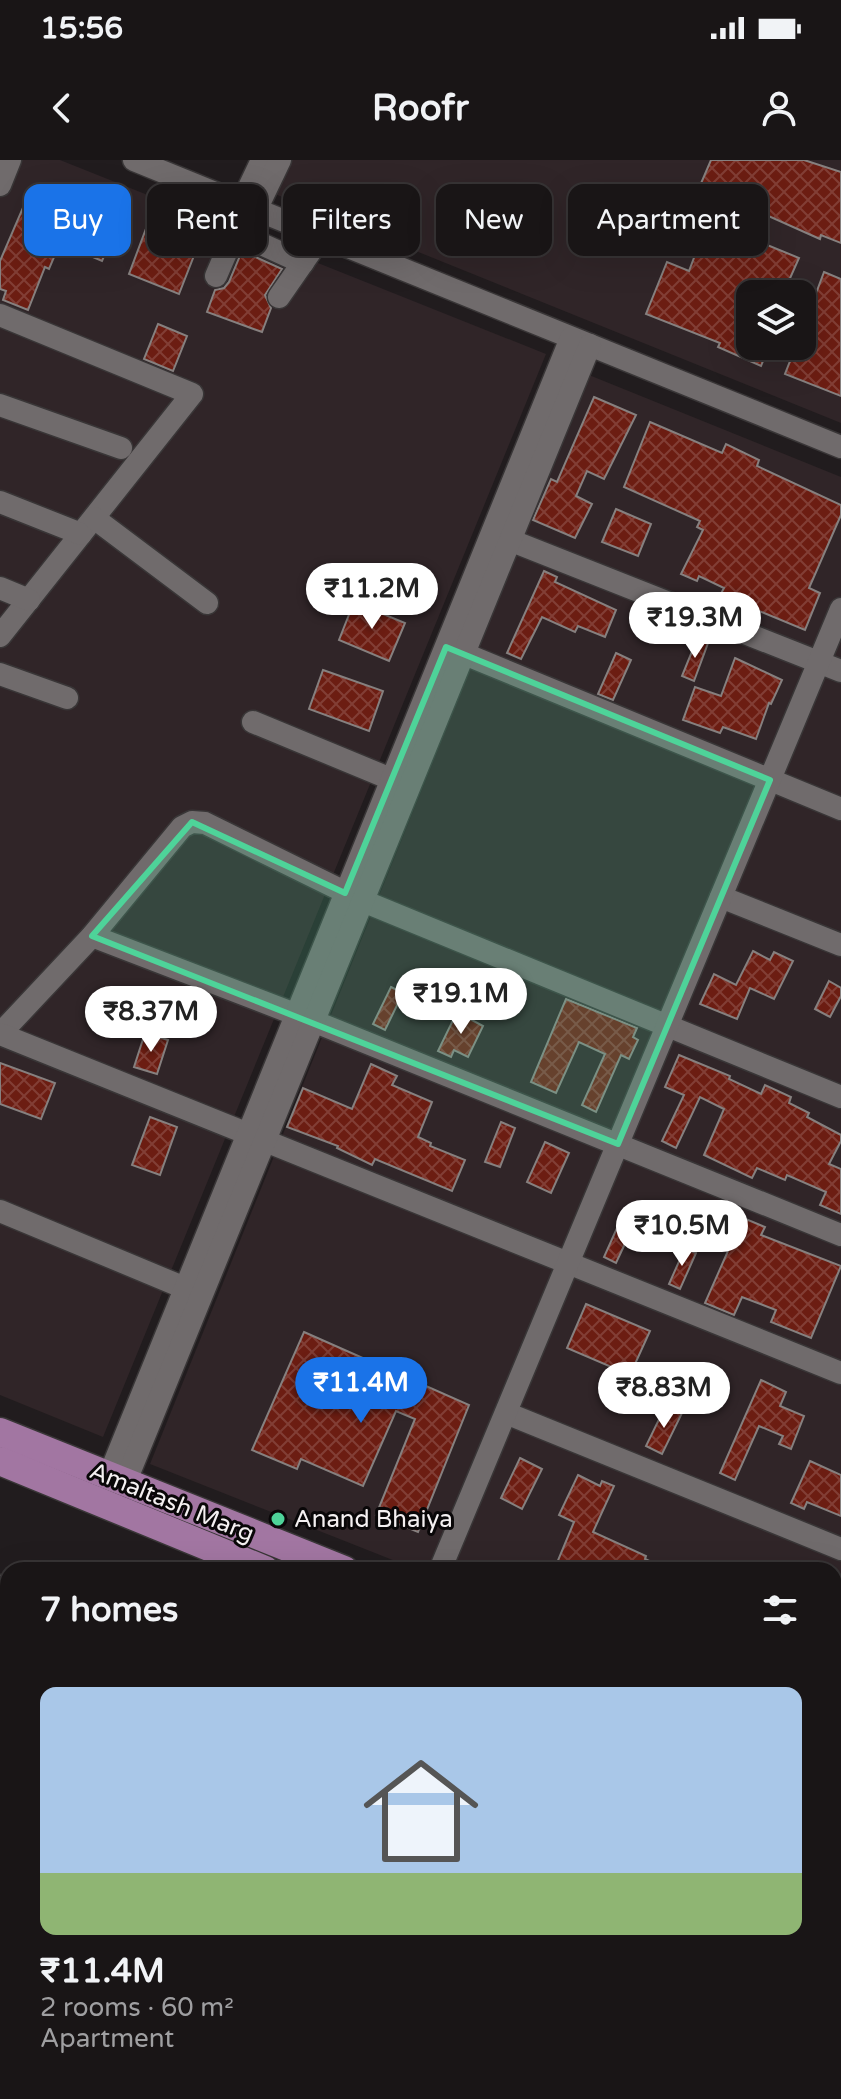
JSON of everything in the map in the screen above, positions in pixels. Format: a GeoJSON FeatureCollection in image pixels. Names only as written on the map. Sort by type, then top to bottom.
{"type":"FeatureCollection","features":[{"type":"Feature","properties":{"kind":"main road","name":"Amaltash Marg"},"geometry":{"type":"LineString","coordinates":[[0,1432],[324,1562]]}},
{"type":"Feature","properties":{"kind":"main road","name":"Amaltash Marg"},"geometry":{"type":"LineString","coordinates":[[0,1461],[241,1562]]}},
{"type":"Feature","properties":{"kind":"street"},"geometry":{"type":"LineString","coordinates":[[0,185],[10,160]]}},
{"type":"Feature","properties":{"kind":"street"},"geometry":{"type":"LineString","coordinates":[[134,160],[195,184]]}},
{"type":"Feature","properties":{"kind":"street"},"geometry":{"type":"LineString","coordinates":[[255,184],[262,160]]}},
{"type":"Feature","properties":{"kind":"street"},"geometry":{"type":"LineString","coordinates":[[263,184],[280,160]]}},
{"type":"Feature","properties":{"kind":"street"},"geometry":{"type":"LineString","coordinates":[[267,247],[303,263]]}},
{"type":"Feature","properties":{"kind":"street"},"geometry":{"type":"LineString","coordinates":[[216,276],[225,256]]}},
{"type":"Feature","properties":{"kind":"street"},"geometry":{"type":"LineString","coordinates":[[279,297],[308,256]]}},
{"type":"Feature","properties":{"kind":"street"},"geometry":{"type":"LineString","coordinates":[[373,256],[841,447]]}},
{"type":"Feature","properties":{"kind":"street"},"geometry":{"type":"LineString","coordinates":[[0,315],[192,394],[0,636]]}},
{"type":"Feature","properties":{"kind":"street"},"geometry":{"type":"LineString","coordinates":[[117,1479],[580,342]]}},
{"type":"Feature","properties":{"kind":"street"},"geometry":{"type":"LineString","coordinates":[[0,405],[121,448]]}},
{"type":"Feature","properties":{"kind":"street"},"geometry":{"type":"LineString","coordinates":[[0,502],[87,526],[207,603]]}},
{"type":"Feature","properties":{"kind":"street"},"geometry":{"type":"LineString","coordinates":[[501,536],[841,671]]}},
{"type":"Feature","properties":{"kind":"street"},"geometry":{"type":"LineString","coordinates":[[0,588],[29,600]]}},
{"type":"Feature","properties":{"kind":"street"},"geometry":{"type":"LineString","coordinates":[[443,1562],[841,609]]}},
{"type":"Feature","properties":{"kind":"street"},"geometry":{"type":"LineString","coordinates":[[455,650],[841,809]]}},
{"type":"Feature","properties":{"kind":"street"},"geometry":{"type":"LineString","coordinates":[[0,674],[67,698]]}},
{"type":"Feature","properties":{"kind":"street"},"geometry":{"type":"LineString","coordinates":[[253,722],[400,783]]}},
{"type":"Feature","properties":{"kind":"street"},"geometry":{"type":"LineString","coordinates":[[841,1097],[354,897],[205,823],[192,822],[182,827],[92,936],[3,1026],[256,1139],[841,1373]]}},
{"type":"Feature","properties":{"kind":"street"},"geometry":{"type":"LineString","coordinates":[[721,897],[841,945]]}},
{"type":"Feature","properties":{"kind":"street"},"geometry":{"type":"LineString","coordinates":[[92,936],[305,1018],[841,1235]]}},
{"type":"Feature","properties":{"kind":"street"},"geometry":{"type":"LineString","coordinates":[[0,1211],[193,1292]]}},
{"type":"Feature","properties":{"kind":"street"},"geometry":{"type":"LineString","coordinates":[[506,1413],[841,1549]]}},
{"type":"Feature","properties":{"kind":"highlighted area"},"geometry":{"type":"Polygon","coordinates":[[[446,647],[770,780],[618,1144],[92,936],[192,822],[345,893],[446,647]]]}},
{"type":"Feature","properties":{"kind":"shaded area"},"geometry":{"type":"Polygon","coordinates":[[[0,160],[60,160],[120,184],[24,184],[24,256],[131,256],[131,188],[147,195],[147,256],[267,256],[267,243],[283,249],[283,256],[300,256],[546,354],[103,1437],[0,1395],[0,160]]]}},
{"type":"Feature","properties":{"kind":"shaded area"},"geometry":{"type":"Polygon","coordinates":[[[291,160],[841,160],[841,423],[420,253],[420,184],[283,184],[283,197],[275,194],[291,160]]]}},
{"type":"Feature","properties":{"kind":"shaded area"},"geometry":{"type":"Polygon","coordinates":[[[589,375],[841,477],[841,1562],[398,1562],[150,1464],[589,375]]]}},
{"type":"Feature","properties":{"kind":"building"},"geometry":{"type":"Polygon","coordinates":[[[711,160],[804,160],[841,172],[841,243],[821,235],[820,239],[768,216],[768,184],[701,184],[711,160]]]}},
{"type":"Feature","properties":{"kind":"building"},"geometry":{"type":"Polygon","coordinates":[[[24,205],[24,256],[54,256],[49,269],[45,267],[28,310],[3,300],[6,291],[0,289],[0,261],[24,205]]]}},
{"type":"Feature","properties":{"kind":"building"},"geometry":{"type":"Polygon","coordinates":[[[147,226],[147,256],[194,256],[179,294],[129,274],[147,226]]]}},
{"type":"Feature","properties":{"kind":"building"},"geometry":{"type":"Polygon","coordinates":[[[768,245],[799,258],[789,280],[736,280],[736,355],[718,347],[720,343],[646,314],[667,262],[689,271],[695,256],[768,256],[768,245]]]}},
{"type":"Feature","properties":{"kind":"building"},"geometry":{"type":"Polygon","coordinates":[[[240,256],[253,256],[282,269],[265,295],[271,308],[262,332],[207,312],[215,290],[224,288],[240,256]]]}},
{"type":"Feature","properties":{"kind":"building"},"geometry":{"type":"Polygon","coordinates":[[[824,272],[841,279],[841,396],[785,374],[790,360],[816,360],[816,293],[824,272]]]}},
{"type":"Feature","properties":{"kind":"building"},"geometry":{"type":"Polygon","coordinates":[[[158,324],[187,336],[173,371],[144,359],[158,324]]]}},
{"type":"Feature","properties":{"kind":"building"},"geometry":{"type":"Polygon","coordinates":[[[747,360],[763,360],[761,366],[747,360]]]}},
{"type":"Feature","properties":{"kind":"building"},"geometry":{"type":"Polygon","coordinates":[[[594,397],[636,415],[604,479],[587,471],[576,496],[592,504],[575,538],[533,520],[551,479],[557,482],[594,397]]]}},
{"type":"Feature","properties":{"kind":"building"},"geometry":{"type":"Polygon","coordinates":[[[650,422],[722,453],[726,444],[759,460],[757,466],[841,505],[841,515],[809,588],[820,593],[805,630],[752,608],[750,614],[718,599],[724,588],[699,576],[697,581],[681,574],[703,530],[697,527],[700,521],[624,487],[650,422]]]}},
{"type":"Feature","properties":{"kind":"building"},"geometry":{"type":"Polygon","coordinates":[[[616,509],[651,524],[638,556],[602,542],[616,509]]]}},
{"type":"Feature","properties":{"kind":"building"},"geometry":{"type":"Polygon","coordinates":[[[544,571],[557,577],[555,582],[616,610],[605,637],[578,626],[575,632],[542,617],[521,659],[507,653],[544,571]]]}},
{"type":"Feature","properties":{"kind":"building"},"geometry":{"type":"Polygon","coordinates":[[[354,602],[405,623],[389,661],[339,640],[354,602]]]}},
{"type":"Feature","properties":{"kind":"building"},"geometry":{"type":"Polygon","coordinates":[[[697,639],[708,643],[694,681],[682,676],[697,639]]]}},
{"type":"Feature","properties":{"kind":"building"},"geometry":{"type":"Polygon","coordinates":[[[616,653],[631,660],[613,700],[598,694],[616,653]]]}},
{"type":"Feature","properties":{"kind":"building"},"geometry":{"type":"Polygon","coordinates":[[[735,658],[782,680],[769,703],[756,739],[723,727],[720,733],[683,720],[695,687],[721,696],[735,658]]]}},
{"type":"Feature","properties":{"kind":"building"},"geometry":{"type":"Polygon","coordinates":[[[323,670],[383,691],[369,731],[309,709],[323,670]]]}},
{"type":"Feature","properties":{"kind":"building"},"geometry":{"type":"Polygon","coordinates":[[[753,951],[770,960],[774,952],[793,961],[774,999],[750,988],[737,1019],[700,1004],[714,974],[736,985],[753,951]]]}},
{"type":"Feature","properties":{"kind":"building"},"geometry":{"type":"Polygon","coordinates":[[[829,981],[841,988],[841,996],[830,1017],[815,1009],[829,981]]]}},
{"type":"Feature","properties":{"kind":"building"},"geometry":{"type":"Polygon","coordinates":[[[391,987],[403,993],[385,1030],[373,1024],[391,987]]]}},
{"type":"Feature","properties":{"kind":"building"},"geometry":{"type":"Polygon","coordinates":[[[566,999],[637,1028],[633,1037],[638,1040],[629,1059],[621,1055],[596,1112],[582,1105],[605,1054],[579,1042],[556,1093],[531,1082],[566,999]]]}},
{"type":"Feature","properties":{"kind":"building"},"geometry":{"type":"Polygon","coordinates":[[[457,1012],[483,1026],[468,1057],[454,1050],[451,1057],[438,1051],[457,1012]]]}},
{"type":"Feature","properties":{"kind":"building"},"geometry":{"type":"Polygon","coordinates":[[[145,1033],[168,1040],[157,1074],[134,1067],[145,1033]]]}},
{"type":"Feature","properties":{"kind":"building"},"geometry":{"type":"Polygon","coordinates":[[[679,1055],[730,1076],[729,1079],[761,1094],[765,1085],[791,1097],[789,1103],[809,1113],[807,1117],[841,1135],[829,1164],[841,1169],[841,1214],[820,1205],[826,1192],[787,1175],[785,1180],[757,1168],[752,1178],[704,1155],[724,1109],[700,1097],[676,1148],[662,1141],[684,1095],[665,1087],[679,1055]]]}},
{"type":"Feature","properties":{"kind":"building"},"geometry":{"type":"Polygon","coordinates":[[[0,1063],[55,1083],[41,1119],[0,1104],[0,1063]]]}},
{"type":"Feature","properties":{"kind":"building"},"geometry":{"type":"Polygon","coordinates":[[[371,1064],[397,1076],[392,1085],[432,1102],[418,1137],[431,1143],[430,1146],[465,1160],[452,1191],[375,1159],[372,1165],[338,1146],[287,1127],[303,1088],[352,1109],[371,1064]]]}},
{"type":"Feature","properties":{"kind":"building"},"geometry":{"type":"Polygon","coordinates":[[[150,1117],[177,1127],[160,1175],[132,1165],[150,1117]]]}},
{"type":"Feature","properties":{"kind":"building"},"geometry":{"type":"Polygon","coordinates":[[[501,1122],[515,1128],[500,1167],[485,1162],[501,1122]]]}},
{"type":"Feature","properties":{"kind":"building"},"geometry":{"type":"Polygon","coordinates":[[[545,1142],[569,1153],[551,1193],[527,1182],[545,1142]]]}},
{"type":"Feature","properties":{"kind":"building"},"geometry":{"type":"Polygon","coordinates":[[[712,1215],[736,1227],[741,1217],[765,1227],[761,1235],[841,1266],[811,1338],[771,1322],[776,1310],[742,1297],[734,1315],[705,1303],[728,1251],[702,1236],[712,1215]]]}},
{"type":"Feature","properties":{"kind":"building"},"geometry":{"type":"Polygon","coordinates":[[[617,1228],[630,1233],[616,1263],[604,1257],[617,1228]]]}},
{"type":"Feature","properties":{"kind":"building"},"geometry":{"type":"Polygon","coordinates":[[[685,1248],[696,1253],[680,1289],[669,1284],[685,1248]]]}},
{"type":"Feature","properties":{"kind":"building"},"geometry":{"type":"Polygon","coordinates":[[[586,1304],[650,1331],[630,1375],[567,1348],[586,1304]]]}},
{"type":"Feature","properties":{"kind":"building"},"geometry":{"type":"Polygon","coordinates":[[[304,1332],[469,1405],[418,1532],[376,1515],[415,1419],[396,1411],[363,1486],[301,1459],[297,1469],[252,1450],[304,1332]]]}},
{"type":"Feature","properties":{"kind":"building"},"geometry":{"type":"Polygon","coordinates":[[[761,1380],[786,1392],[780,1406],[804,1416],[791,1449],[779,1444],[783,1436],[759,1426],[735,1480],[720,1473],[761,1380]]]}},
{"type":"Feature","properties":{"kind":"building"},"geometry":{"type":"Polygon","coordinates":[[[666,1405],[682,1413],[662,1454],[646,1446],[666,1405]]]}},
{"type":"Feature","properties":{"kind":"building"},"geometry":{"type":"Polygon","coordinates":[[[520,1458],[542,1469],[522,1509],[501,1498],[520,1458]]]}},
{"type":"Feature","properties":{"kind":"building"},"geometry":{"type":"Polygon","coordinates":[[[810,1461],[841,1475],[841,1516],[807,1502],[804,1509],[791,1503],[810,1461]]]}},
{"type":"Feature","properties":{"kind":"building"},"geometry":{"type":"Polygon","coordinates":[[[578,1475],[600,1486],[602,1481],[614,1486],[593,1532],[646,1556],[645,1559],[652,1562],[557,1562],[574,1522],[559,1515],[578,1475]]]}},
{"type":"Feature","properties":{"kind":"place","name":"Anand Bhaiya"},"geometry":{"type":"Point","coordinates":[278,1519]}}]}
